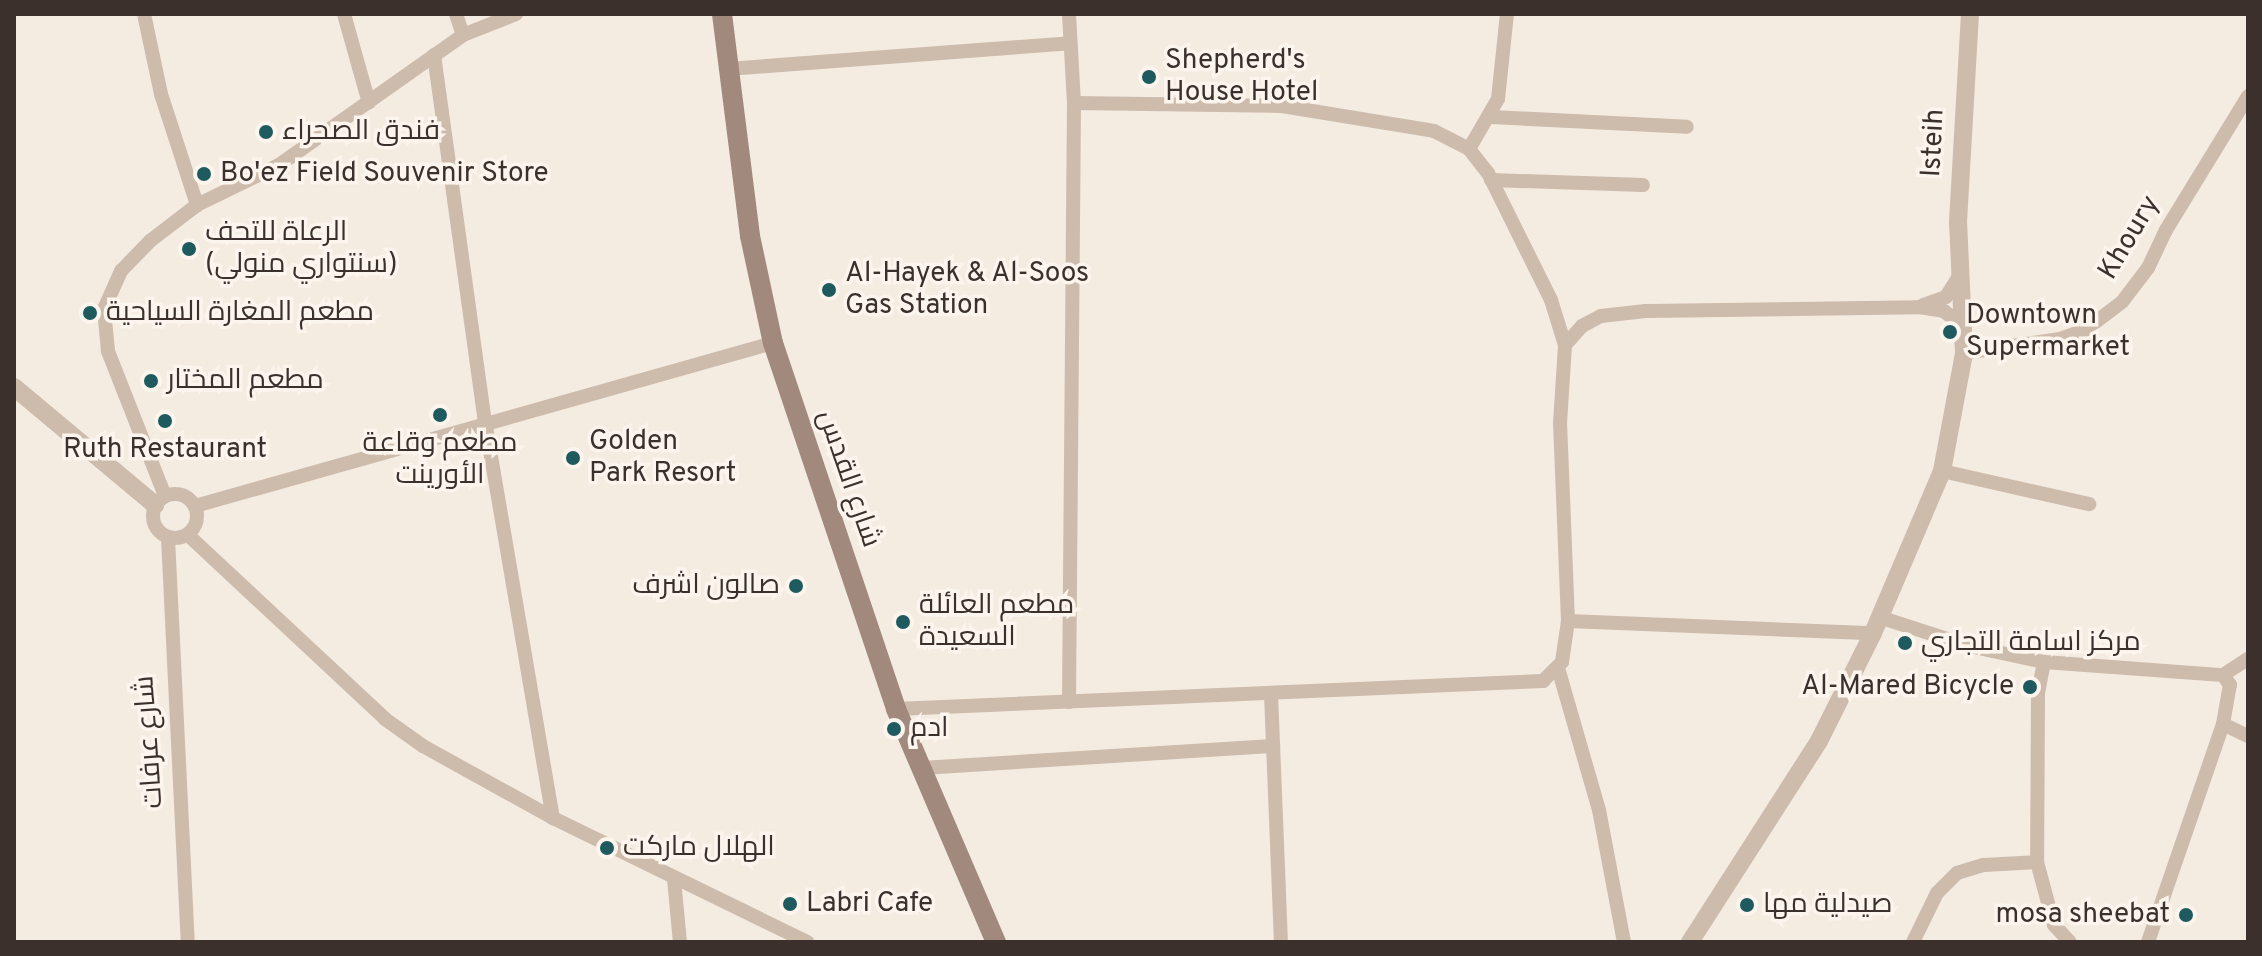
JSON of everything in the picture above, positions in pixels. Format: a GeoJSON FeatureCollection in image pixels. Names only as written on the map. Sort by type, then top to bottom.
{"type":"FeatureCollection","features":[{"type":"Feature","properties":{"kind":"main road","name":"شارع القدس"},"geometry":{"type":"LineString","coordinates":[[722,14],[750,236],[773,343],[896,709],[996,942]]}},
{"type":"Feature","properties":{"kind":"street"},"geometry":{"type":"LineString","coordinates":[[144,14],[161,94],[197,205]]}},
{"type":"Feature","properties":{"kind":"street"},"geometry":{"type":"LineString","coordinates":[[344,14],[369,103]]}},
{"type":"Feature","properties":{"kind":"street"},"geometry":{"type":"LineString","coordinates":[[456,14],[463,35]]}},
{"type":"Feature","properties":{"kind":"street"},"geometry":{"type":"LineString","coordinates":[[14,387],[160,500],[187,497],[195,506],[195,526],[188,535],[168,538],[157,530],[160,500],[108,351],[104,309],[121,271],[150,241],[197,205],[279,165],[463,35],[516,14]]}},
{"type":"Feature","properties":{"kind":"street"},"geometry":{"type":"LineString","coordinates":[[1069,14],[1074,103],[1069,702]]}},
{"type":"Feature","properties":{"kind":"street"},"geometry":{"type":"LineString","coordinates":[[1469,149],[1492,117],[1507,51],[1507,14]]}},
{"type":"Feature","properties":{"kind":"street","name":"Isteih"},"geometry":{"type":"LineString","coordinates":[[1690,942],[1819,741],[1876,625],[1942,471],[1964,353],[1959,276],[1970,14]]}},
{"type":"Feature","properties":{"kind":"street"},"geometry":{"type":"LineString","coordinates":[[727,69],[1070,43]]}},
{"type":"Feature","properties":{"kind":"street"},"geometry":{"type":"LineString","coordinates":[[434,55],[485,421],[553,818]]}},
{"type":"Feature","properties":{"kind":"street","name":"Khoury"},"geometry":{"type":"LineString","coordinates":[[1964,353],[2060,339],[2085,330],[2122,302],[2148,268],[2166,230],[2248,96]]}},
{"type":"Feature","properties":{"kind":"street"},"geometry":{"type":"LineString","coordinates":[[1074,103],[1282,106],[1434,131],[1469,149],[1491,180],[1551,300],[1565,345],[1560,423],[1568,621],[1558,668],[1599,810],[1626,938]]}},
{"type":"Feature","properties":{"kind":"street"},"geometry":{"type":"LineString","coordinates":[[1492,117],[1687,127]]}},
{"type":"Feature","properties":{"kind":"street"},"geometry":{"type":"LineString","coordinates":[[1491,180],[1643,185]]}},
{"type":"Feature","properties":{"kind":"street"},"geometry":{"type":"LineString","coordinates":[[1919,307],[1946,297],[1959,276]]}},
{"type":"Feature","properties":{"kind":"street"},"geometry":{"type":"LineString","coordinates":[[1565,345],[1582,326],[1601,316],[1919,307],[1944,311],[1964,327]]}},
{"type":"Feature","properties":{"kind":"street"},"geometry":{"type":"LineString","coordinates":[[195,506],[485,421],[773,343]]}},
{"type":"Feature","properties":{"kind":"street"},"geometry":{"type":"LineString","coordinates":[[1942,471],[2089,504]]}},
{"type":"Feature","properties":{"kind":"street"},"geometry":{"type":"LineString","coordinates":[[188,535],[385,719],[423,746],[553,818],[807,942]]}},
{"type":"Feature","properties":{"kind":"street","name":"شارع عرفات"},"geometry":{"type":"LineString","coordinates":[[168,538],[188,942]]}},
{"type":"Feature","properties":{"kind":"street"},"geometry":{"type":"LineString","coordinates":[[1568,621],[1876,625],[2044,662],[2223,675],[2248,659]]}},
{"type":"Feature","properties":{"kind":"street"},"geometry":{"type":"LineString","coordinates":[[2044,662],[2038,694],[2037,862],[2054,925],[2070,942]]}},
{"type":"Feature","properties":{"kind":"street"},"geometry":{"type":"LineString","coordinates":[[896,709],[1514,684],[1543,681],[1558,668]]}},
{"type":"Feature","properties":{"kind":"street"},"geometry":{"type":"LineString","coordinates":[[2148,942],[2223,724],[2230,685],[2223,675]]}},
{"type":"Feature","properties":{"kind":"street"},"geometry":{"type":"LineString","coordinates":[[1271,694],[1281,942]]}},
{"type":"Feature","properties":{"kind":"street"},"geometry":{"type":"LineString","coordinates":[[2223,724],[2248,736]]}},
{"type":"Feature","properties":{"kind":"street"},"geometry":{"type":"LineString","coordinates":[[922,768],[1273,746]]}},
{"type":"Feature","properties":{"kind":"street"},"geometry":{"type":"LineString","coordinates":[[1913,942],[1937,893],[1957,873],[2037,862]]}},
{"type":"Feature","properties":{"kind":"street"},"geometry":{"type":"LineString","coordinates":[[674,879],[680,942]]}},
{"type":"Feature","properties":{"kind":"place","name":"Shepherd's House Hotel"},"geometry":{"type":"Point","coordinates":[1149,77]}},
{"type":"Feature","properties":{"kind":"place","name":"فندق الصحراء"},"geometry":{"type":"Point","coordinates":[266,132]}},
{"type":"Feature","properties":{"kind":"place","name":"Bo'ez Field Souvenir Store"},"geometry":{"type":"Point","coordinates":[204,174]}},
{"type":"Feature","properties":{"kind":"place","name":"الرعاة للتحف (سنتواري منولي)"},"geometry":{"type":"Point","coordinates":[189,249]}},
{"type":"Feature","properties":{"kind":"place","name":"Al-Hayek & Al-Soos Gas Station"},"geometry":{"type":"Point","coordinates":[829,290]}},
{"type":"Feature","properties":{"kind":"place","name":"مطعم المغارة السياحية"},"geometry":{"type":"Point","coordinates":[90,313]}},
{"type":"Feature","properties":{"kind":"place","name":"Downtown Supermarket"},"geometry":{"type":"Point","coordinates":[1950,332]}},
{"type":"Feature","properties":{"kind":"place","name":"مطعم المختار"},"geometry":{"type":"Point","coordinates":[151,381]}},
{"type":"Feature","properties":{"kind":"place","name":"مطعم وقاعة الأورينت"},"geometry":{"type":"Point","coordinates":[440,415]}},
{"type":"Feature","properties":{"kind":"place","name":"Ruth Restaurant"},"geometry":{"type":"Point","coordinates":[165,421]}},
{"type":"Feature","properties":{"kind":"place","name":"Golden Park Resort"},"geometry":{"type":"Point","coordinates":[573,458]}},
{"type":"Feature","properties":{"kind":"place","name":"صالون اشرف"},"geometry":{"type":"Point","coordinates":[796,586]}},
{"type":"Feature","properties":{"kind":"place","name":"مطعم العائلة السعيدة"},"geometry":{"type":"Point","coordinates":[903,622]}},
{"type":"Feature","properties":{"kind":"place","name":"مركز اسامة التجاري"},"geometry":{"type":"Point","coordinates":[1905,643]}},
{"type":"Feature","properties":{"kind":"place","name":"Al-Mared Bicycle"},"geometry":{"type":"Point","coordinates":[2030,687]}},
{"type":"Feature","properties":{"kind":"place","name":"ادم"},"geometry":{"type":"Point","coordinates":[894,729]}},
{"type":"Feature","properties":{"kind":"place","name":"الهلال ماركت"},"geometry":{"type":"Point","coordinates":[607,848]}},
{"type":"Feature","properties":{"kind":"place","name":"Labri Cafe"},"geometry":{"type":"Point","coordinates":[790,904]}},
{"type":"Feature","properties":{"kind":"place","name":"صيدلية مها"},"geometry":{"type":"Point","coordinates":[1747,905]}},
{"type":"Feature","properties":{"kind":"place","name":"mosa sheebat"},"geometry":{"type":"Point","coordinates":[2186,915]}}]}
